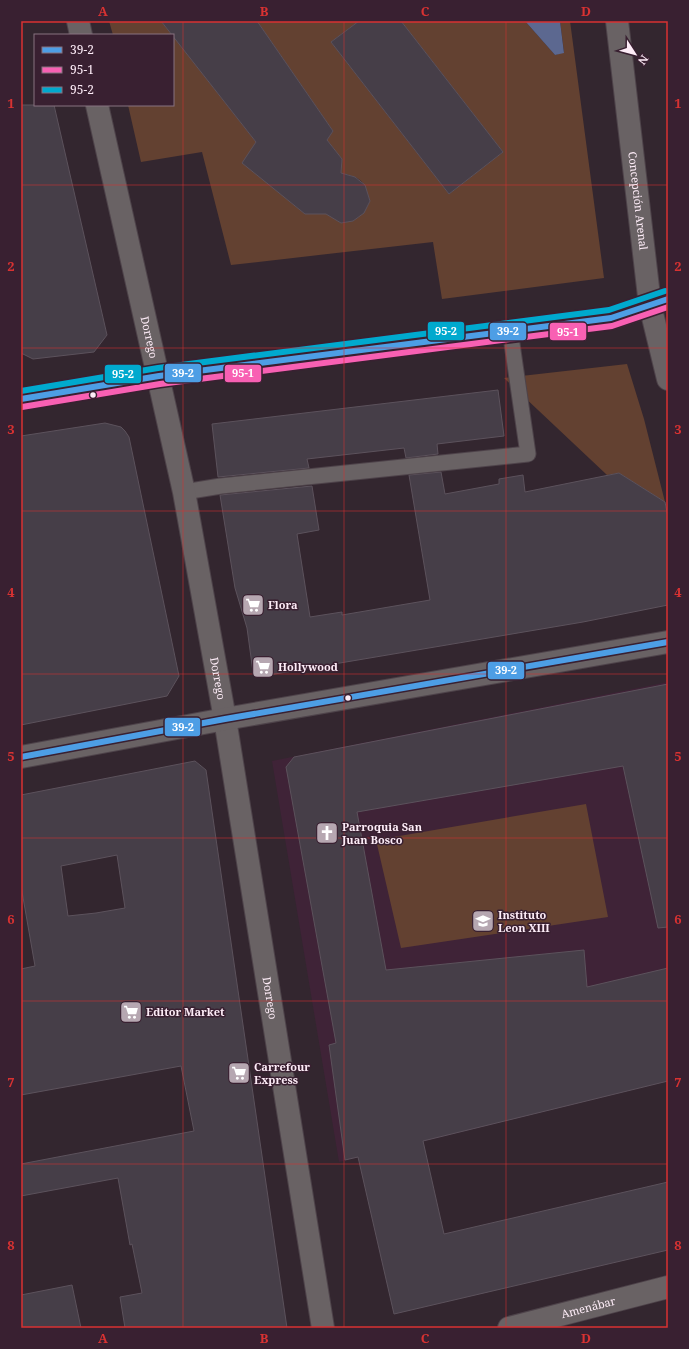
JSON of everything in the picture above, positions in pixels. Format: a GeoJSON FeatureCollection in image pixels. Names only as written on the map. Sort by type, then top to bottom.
{"type":"FeatureCollection","features":[{"type":"Feature","properties":{"kind":"street"},"geometry":{"type":"LineString","coordinates":[[78,21],[81,34]]}},
{"type":"Feature","properties":{"kind":"street","name":"Concepción Arenal"},"geometry":{"type":"LineString","coordinates":[[617,21],[659,302],[668,379]]}},
{"type":"Feature","properties":{"kind":"street","name":"Dorrego"},"geometry":{"type":"LineString","coordinates":[[97,106],[184,492],[225,719],[323,1328]]}},
{"type":"Feature","properties":{"kind":"street"},"geometry":{"type":"LineString","coordinates":[[22,397],[159,376],[611,318],[659,302]]}},
{"type":"Feature","properties":{"kind":"street"},"geometry":{"type":"LineString","coordinates":[[21,757],[225,719],[668,642]]}},
{"type":"Feature","properties":{"kind":"street","name":"Amenábar"},"geometry":{"type":"LineString","coordinates":[[509,1328],[668,1287]]}},
{"type":"Feature","properties":{"kind":"lane"},"geometry":{"type":"LineString","coordinates":[[184,492],[221,486],[528,454],[510,330]]}},
{"type":"Feature","properties":{"kind":"shaded area"},"geometry":{"type":"Polygon","coordinates":[[[109,21],[161,21],[171,34],[113,34],[109,21]]]}},
{"type":"Feature","properties":{"kind":"shaded area"},"geometry":{"type":"Polygon","coordinates":[[[257,21],[359,21],[331,42],[449,194],[503,152],[401,21],[525,21],[555,55],[564,52],[560,21],[570,21],[604,278],[442,299],[433,242],[231,265],[202,152],[141,162],[128,106],[174,106],[174,37],[256,142],[243,163],[305,214],[315,214],[324,205],[331,216],[341,223],[356,219],[362,214],[370,201],[366,188],[361,181],[341,173],[342,159],[327,140],[333,131],[257,21]]]}},
{"type":"Feature","properties":{"kind":"shaded area"},"geometry":{"type":"Polygon","coordinates":[[[627,364],[644,419],[665,502],[619,473],[607,475],[504,378],[627,364]]]}},
{"type":"Feature","properties":{"kind":"shaded area","name":"Instituto Leon XIII"},"geometry":{"type":"Polygon","coordinates":[[[668,682],[668,1081],[339,1162],[272,761],[668,682]]]}},
{"type":"Feature","properties":{"kind":"shaded area"},"geometry":{"type":"Polygon","coordinates":[[[586,804],[608,917],[401,948],[376,840],[586,804]]]}},
{"type":"Feature","properties":{"kind":"water"},"geometry":{"type":"Polygon","coordinates":[[[525,21],[560,21],[564,53],[555,55],[525,21]]]}},
{"type":"Feature","properties":{"kind":"building"},"geometry":{"type":"Polygon","coordinates":[[[161,21],[257,21],[333,131],[327,140],[342,159],[341,173],[355,177],[365,185],[370,201],[364,213],[353,221],[341,223],[326,214],[305,214],[242,163],[256,142],[174,38],[174,34],[171,34],[161,21]]]}},
{"type":"Feature","properties":{"kind":"building"},"geometry":{"type":"Polygon","coordinates":[[[359,21],[401,21],[503,152],[449,194],[331,42],[359,21]]]}},
{"type":"Feature","properties":{"kind":"building"},"geometry":{"type":"Polygon","coordinates":[[[21,105],[54,106],[107,335],[94,352],[33,359],[21,353],[21,105]]]}},
{"type":"Feature","properties":{"kind":"building"},"geometry":{"type":"Polygon","coordinates":[[[498,390],[504,436],[437,444],[438,454],[406,458],[404,448],[307,459],[309,468],[218,477],[212,424],[498,390]]]}},
{"type":"Feature","properties":{"kind":"building"},"geometry":{"type":"Polygon","coordinates":[[[105,423],[121,427],[129,437],[179,676],[167,696],[21,725],[21,436],[105,423]]]}},
{"type":"Feature","properties":{"kind":"building"},"geometry":{"type":"Polygon","coordinates":[[[441,472],[445,494],[499,484],[499,479],[523,475],[525,492],[619,473],[665,502],[668,517],[668,605],[583,622],[263,676],[253,672],[247,628],[235,588],[220,495],[312,486],[319,530],[297,534],[310,617],[342,612],[342,615],[430,600],[409,475],[441,472]]]}},
{"type":"Feature","properties":{"kind":"building","name":"Instituto Leon XIII"},"geometry":{"type":"Polygon","coordinates":[[[668,684],[668,927],[658,928],[623,766],[357,812],[386,970],[584,950],[587,987],[668,968],[668,1081],[423,1141],[444,1234],[668,1182],[668,1250],[394,1314],[358,1157],[345,1160],[329,1045],[336,1043],[286,767],[294,757],[668,684]]]}},
{"type":"Feature","properties":{"kind":"building"},"geometry":{"type":"Polygon","coordinates":[[[195,761],[206,770],[287,1328],[125,1328],[120,1297],[142,1293],[132,1244],[130,1245],[118,1178],[21,1196],[21,1164],[194,1131],[181,1066],[21,1095],[21,969],[35,966],[21,886],[21,795],[195,761]],[[117,855],[61,866],[68,916],[125,908],[117,855]]]}},
{"type":"Feature","properties":{"kind":"building"},"geometry":{"type":"Polygon","coordinates":[[[72,1285],[81,1328],[21,1328],[21,1295],[72,1285]]]}},
{"type":"Feature","properties":{"kind":"transit line","name":"95-2"},"geometry":{"type":"LineString","coordinates":[[21,391],[158,368],[609,310],[665,291]]}},
{"type":"Feature","properties":{"kind":"transit line","name":"39-2"},"geometry":{"type":"LineString","coordinates":[[21,399],[159,376],[611,318],[668,299]]}},
{"type":"Feature","properties":{"kind":"transit line","name":"95-1"},"geometry":{"type":"LineString","coordinates":[[22,407],[160,384],[612,326],[668,307]]}},
{"type":"Feature","properties":{"kind":"transit line","name":"39-2"},"geometry":{"type":"LineString","coordinates":[[21,757],[225,719],[668,642]]}},
{"type":"Feature","properties":{"kind":"place","name":"Flora"},"geometry":{"type":"Point","coordinates":[253,605]}},
{"type":"Feature","properties":{"kind":"place","name":"Hollywood"},"geometry":{"type":"Point","coordinates":[263,667]}},
{"type":"Feature","properties":{"kind":"place","name":"Parroquia San Juan Bosco"},"geometry":{"type":"Point","coordinates":[327,833]}},
{"type":"Feature","properties":{"kind":"place","name":"Instituto Leon XIII"},"geometry":{"type":"Point","coordinates":[483,921]}},
{"type":"Feature","properties":{"kind":"place","name":"Editor Market"},"geometry":{"type":"Point","coordinates":[131,1012]}},
{"type":"Feature","properties":{"kind":"place","name":"Carrefour Express"},"geometry":{"type":"Point","coordinates":[239,1073]}}]}
